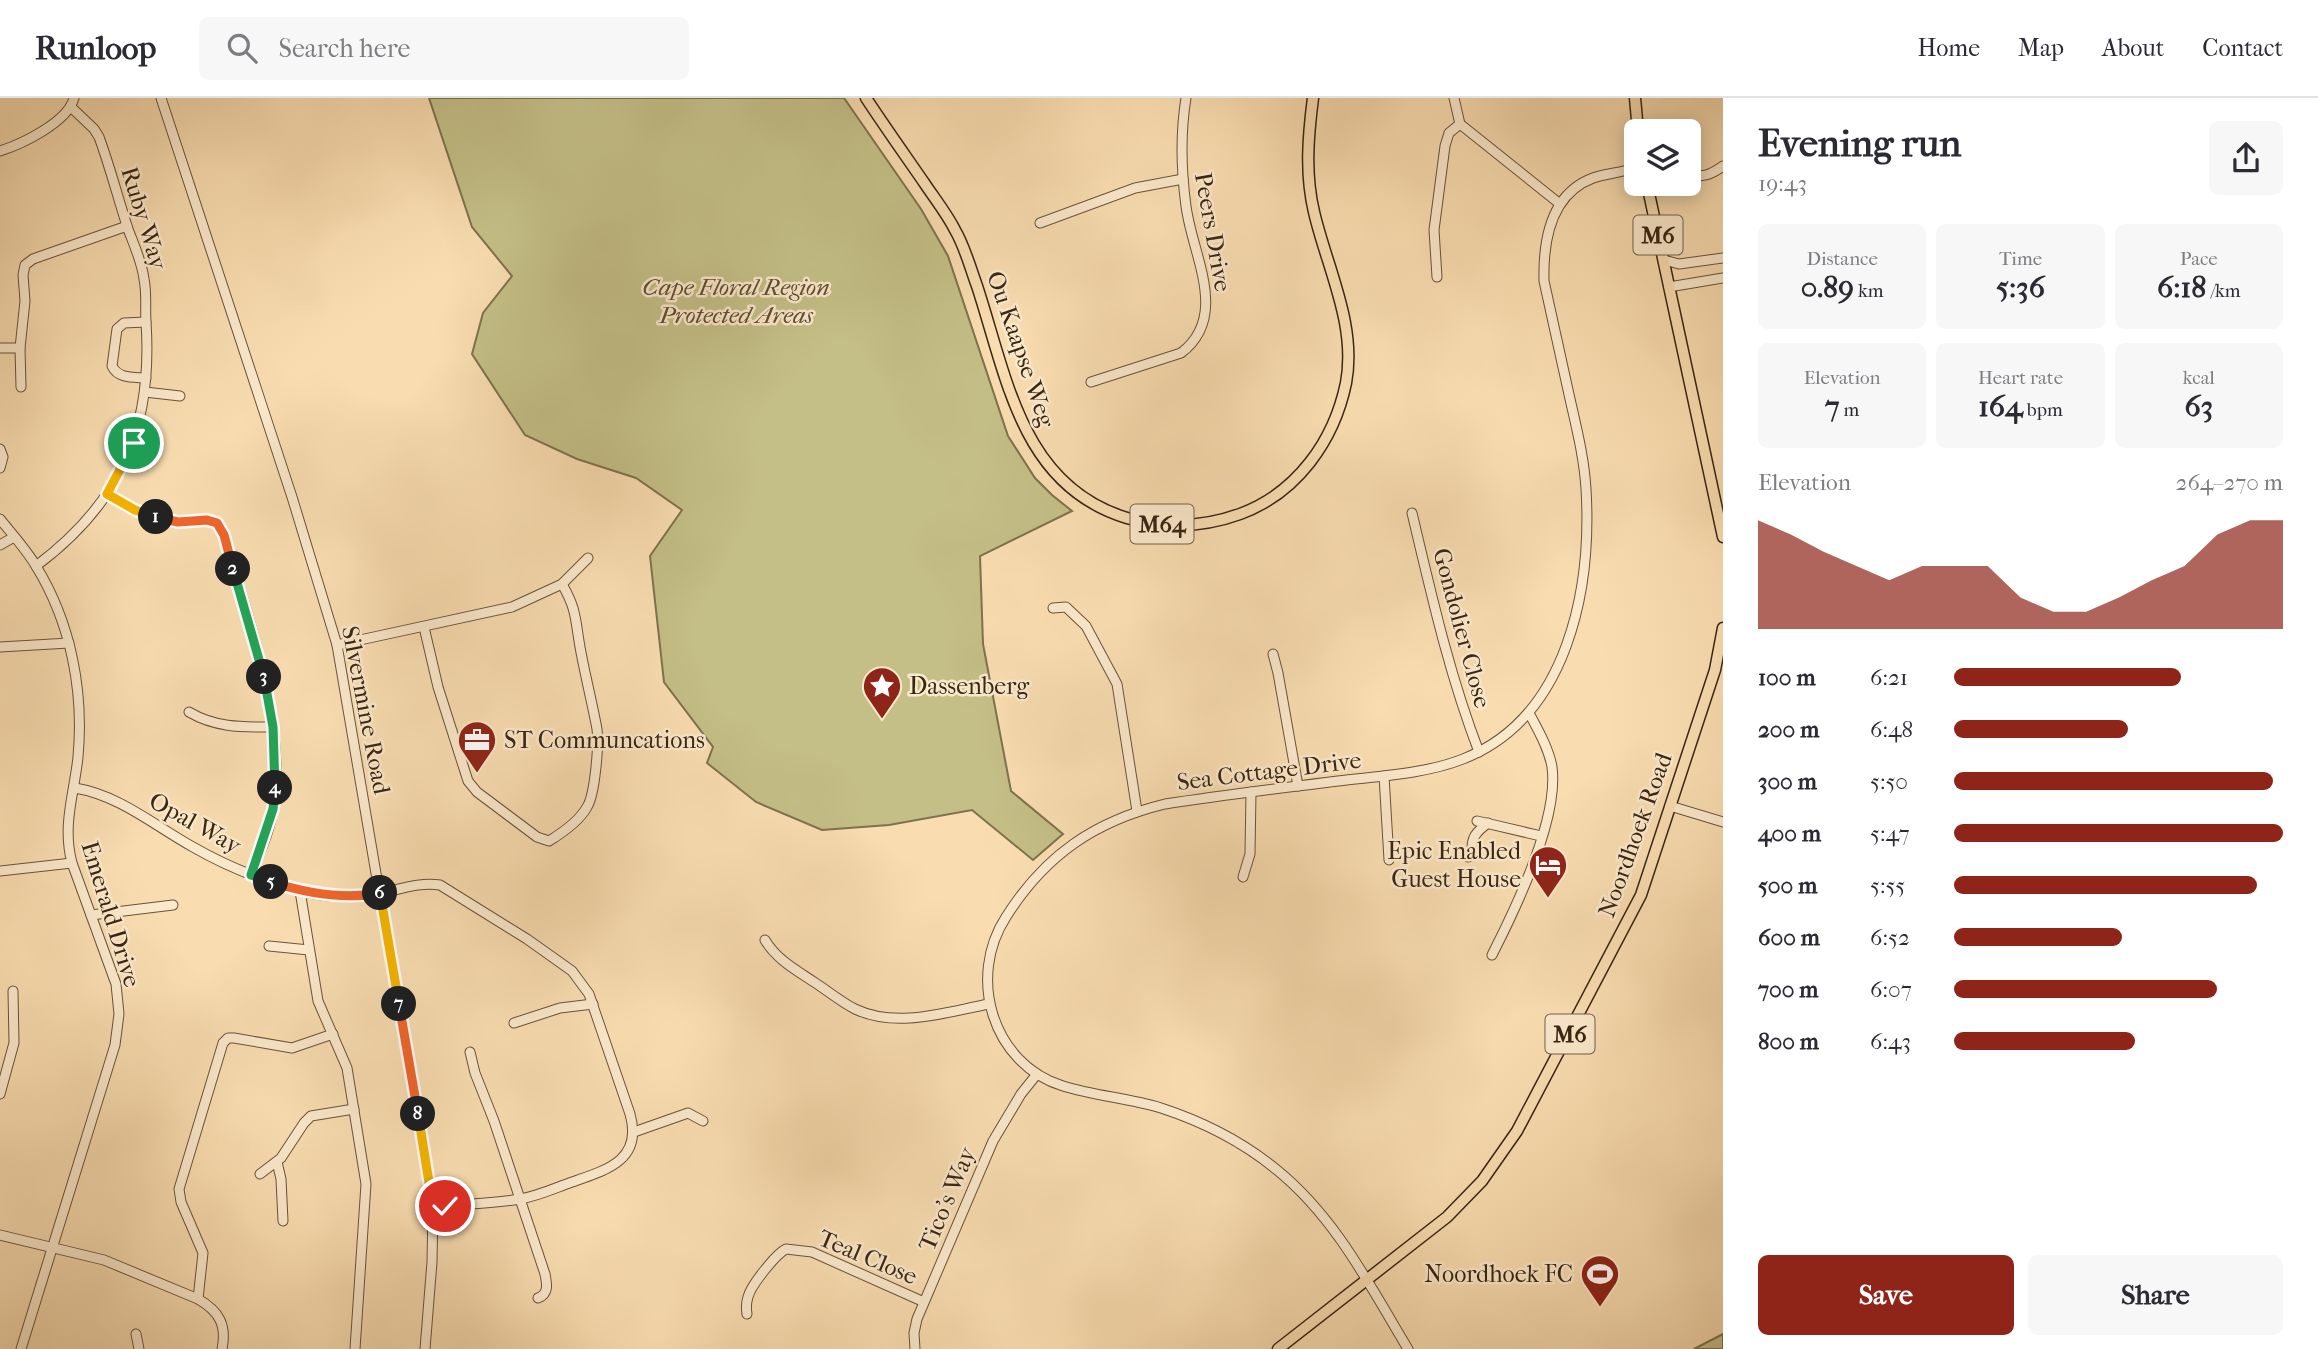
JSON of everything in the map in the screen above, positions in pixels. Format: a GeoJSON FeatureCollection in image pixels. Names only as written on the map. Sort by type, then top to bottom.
{"type":"FeatureCollection","features":[{"type":"Feature","properties":{"kind":"main road","name":"Ou Kaapse Weg"},"geometry":{"type":"LineString","coordinates":[[866,98],[956,230],[1023,425],[1041,456],[1062,481],[1094,504],[1135,520],[1169,525],[1220,520],[1251,510],[1280,492],[1317,454],[1339,411],[1348,367],[1347,335],[1309,186],[1307,145],[1313,98]]}},
{"type":"Feature","properties":{"kind":"main road"},"geometry":{"type":"LineString","coordinates":[[1635,98],[1637,119]]}},
{"type":"Feature","properties":{"kind":"main road","name":"M6"},"geometry":{"type":"LineString","coordinates":[[1650,196],[1723,537]]}},
{"type":"Feature","properties":{"kind":"main road","name":"Noordhoek Road"},"geometry":{"type":"LineString","coordinates":[[1278,1349],[1447,1217],[1482,1181],[1517,1131],[1641,895],[1715,670],[1723,628]]}},
{"type":"Feature","properties":{"kind":"street","name":"Silvermine Road"},"geometry":{"type":"LineString","coordinates":[[161,98],[292,497],[337,645],[433,1207],[425,1349]]}},
{"type":"Feature","properties":{"kind":"street","name":"Peers Drive"},"geometry":{"type":"LineString","coordinates":[[1091,382],[1181,353],[1190,346],[1203,325],[1207,292],[1192,237],[1183,180],[1181,136],[1186,98]]}},
{"type":"Feature","properties":{"kind":"street"},"geometry":{"type":"LineString","coordinates":[[1454,98],[1460,124],[1560,204]]}},
{"type":"Feature","properties":{"kind":"street"},"geometry":{"type":"LineString","coordinates":[[0,151],[35,137],[73,103]]}},
{"type":"Feature","properties":{"kind":"street","name":"Ruby Way"},"geometry":{"type":"LineString","coordinates":[[36,566],[68,539],[107,494],[134,443],[145,391],[148,343],[145,280],[99,137],[73,103]]}},
{"type":"Feature","properties":{"kind":"street"},"geometry":{"type":"LineString","coordinates":[[1437,277],[1434,230],[1445,146],[1450,133],[1460,124]]}},
{"type":"Feature","properties":{"kind":"street"},"geometry":{"type":"LineString","coordinates":[[1701,176],[1709,175],[1723,166]]}},
{"type":"Feature","properties":{"kind":"street","name":"Sea Cottage Drive"},"geometry":{"type":"LineString","coordinates":[[1408,1349],[1334,1230],[1313,1204],[1277,1170],[1246,1147],[1192,1119],[1159,1107],[1063,1086],[1037,1074],[1012,1051],[994,1022],[989,1004],[986,983],[989,955],[1002,923],[1042,869],[1075,841],[1108,823],[1137,811],[1165,804],[1384,776],[1447,764],[1479,752],[1505,735],[1529,713],[1550,684],[1565,652],[1581,588],[1587,524],[1581,450],[1544,281],[1544,253],[1548,233],[1560,204],[1577,187],[1593,178],[1624,170]]}},
{"type":"Feature","properties":{"kind":"street"},"geometry":{"type":"LineString","coordinates":[[1040,223],[1135,188],[1183,180]]}},
{"type":"Feature","properties":{"kind":"street"},"geometry":{"type":"LineString","coordinates":[[20,387],[25,265],[33,259],[127,226]]}},
{"type":"Feature","properties":{"kind":"street"},"geometry":{"type":"LineString","coordinates":[[1664,260],[1679,264],[1723,258]]}},
{"type":"Feature","properties":{"kind":"street"},"geometry":{"type":"LineString","coordinates":[[1670,290],[1723,278]]}},
{"type":"Feature","properties":{"kind":"street"},"geometry":{"type":"LineString","coordinates":[[1670,290],[1723,284]]}},
{"type":"Feature","properties":{"kind":"street"},"geometry":{"type":"LineString","coordinates":[[146,322],[124,323],[117,329],[112,366],[121,376],[146,377]]}},
{"type":"Feature","properties":{"kind":"street"},"geometry":{"type":"LineString","coordinates":[[0,348],[20,348]]}},
{"type":"Feature","properties":{"kind":"street"},"geometry":{"type":"LineString","coordinates":[[145,391],[180,396]]}},
{"type":"Feature","properties":{"kind":"street"},"geometry":{"type":"LineString","coordinates":[[0,449],[3,457],[0,468]]}},
{"type":"Feature","properties":{"kind":"street"},"geometry":{"type":"LineString","coordinates":[[107,494],[123,505],[148,515],[178,522],[207,520],[217,523],[224,535],[265,681],[275,748],[273,809],[251,875]]}},
{"type":"Feature","properties":{"kind":"street","name":"Gondolier Close"},"geometry":{"type":"LineString","coordinates":[[1412,513],[1441,635],[1479,752]]}},
{"type":"Feature","properties":{"kind":"street","name":"Emerald Drive"},"geometry":{"type":"LineString","coordinates":[[0,519],[36,566],[69,643],[76,674],[80,724],[75,788],[66,834],[72,863],[116,984],[119,1014],[118,1028],[21,1349]]}},
{"type":"Feature","properties":{"kind":"street"},"geometry":{"type":"LineString","coordinates":[[0,545],[14,537]]}},
{"type":"Feature","properties":{"kind":"street"},"geometry":{"type":"LineString","coordinates":[[337,645],[512,607],[562,584],[588,558]]}},
{"type":"Feature","properties":{"kind":"street"},"geometry":{"type":"LineString","coordinates":[[424,627],[438,687],[471,786],[537,837],[549,841],[582,814],[589,804],[598,742],[576,614],[573,602],[562,584]]}},
{"type":"Feature","properties":{"kind":"street"},"geometry":{"type":"LineString","coordinates":[[1053,608],[1066,607],[1078,616],[1117,684],[1137,811]]}},
{"type":"Feature","properties":{"kind":"street"},"geometry":{"type":"LineString","coordinates":[[0,647],[69,643]]}},
{"type":"Feature","properties":{"kind":"street"},"geometry":{"type":"LineString","coordinates":[[1273,654],[1298,786]]}},
{"type":"Feature","properties":{"kind":"street"},"geometry":{"type":"LineString","coordinates":[[189,712],[222,726],[273,727]]}},
{"type":"Feature","properties":{"kind":"street"},"geometry":{"type":"LineString","coordinates":[[1492,955],[1515,910],[1553,792],[1549,755],[1529,713]]}},
{"type":"Feature","properties":{"kind":"street"},"geometry":{"type":"LineString","coordinates":[[1384,776],[1389,860]]}},
{"type":"Feature","properties":{"kind":"street","name":"Opal Way"},"geometry":{"type":"LineString","coordinates":[[75,788],[116,801],[195,848],[251,875],[300,891],[357,896],[434,884],[447,888],[572,971],[593,1004],[634,1132]]}},
{"type":"Feature","properties":{"kind":"street"},"geometry":{"type":"LineString","coordinates":[[1243,877],[1250,854],[1251,792]]}},
{"type":"Feature","properties":{"kind":"street"},"geometry":{"type":"LineString","coordinates":[[1670,806],[1723,822]]}},
{"type":"Feature","properties":{"kind":"street"},"geometry":{"type":"LineString","coordinates":[[1478,821],[1541,836]]}},
{"type":"Feature","properties":{"kind":"street"},"geometry":{"type":"LineString","coordinates":[[1468,857],[1472,853],[1475,834],[1488,823]]}},
{"type":"Feature","properties":{"kind":"street"},"geometry":{"type":"LineString","coordinates":[[0,871],[72,863]]}},
{"type":"Feature","properties":{"kind":"street"},"geometry":{"type":"LineString","coordinates":[[300,891],[318,1001],[347,1068],[366,1184],[355,1349]]}},
{"type":"Feature","properties":{"kind":"street"},"geometry":{"type":"LineString","coordinates":[[91,915],[173,905]]}},
{"type":"Feature","properties":{"kind":"street"},"geometry":{"type":"LineString","coordinates":[[765,940],[774,953],[799,972],[851,1006],[867,1013],[902,1019],[989,1004]]}},
{"type":"Feature","properties":{"kind":"street"},"geometry":{"type":"LineString","coordinates":[[269,946],[309,950]]}},
{"type":"Feature","properties":{"kind":"street"},"geometry":{"type":"LineString","coordinates":[[0,1094],[14,1043],[13,991]]}},
{"type":"Feature","properties":{"kind":"street"},"geometry":{"type":"LineString","coordinates":[[514,1023],[560,1008],[593,1004]]}},
{"type":"Feature","properties":{"kind":"street"},"geometry":{"type":"LineString","coordinates":[[198,1299],[203,1253],[181,1202],[179,1189],[223,1043],[228,1038],[234,1038],[292,1048],[333,1034]]}},
{"type":"Feature","properties":{"kind":"street"},"geometry":{"type":"LineString","coordinates":[[470,1052],[547,1282],[544,1294],[538,1298]]}},
{"type":"Feature","properties":{"kind":"street","name":"Tico's Way"},"geometry":{"type":"LineString","coordinates":[[915,1349],[915,1325],[993,1141],[1021,1094],[1037,1074]]}},
{"type":"Feature","properties":{"kind":"street"},"geometry":{"type":"LineString","coordinates":[[260,1174],[278,1162],[311,1116],[354,1109]]}},
{"type":"Feature","properties":{"kind":"street"},"geometry":{"type":"LineString","coordinates":[[433,1207],[519,1199],[608,1170],[623,1158],[634,1132],[688,1113],[704,1121]]}},
{"type":"Feature","properties":{"kind":"street"},"geometry":{"type":"LineString","coordinates":[[278,1162],[283,1221]]}},
{"type":"Feature","properties":{"kind":"street"},"geometry":{"type":"LineString","coordinates":[[0,1234],[104,1260],[198,1299],[212,1308],[222,1323],[222,1349]]}},
{"type":"Feature","properties":{"kind":"street","name":"Teal Close"},"geometry":{"type":"LineString","coordinates":[[747,1311],[751,1290],[777,1256],[786,1250],[812,1252],[924,1302]]}},
{"type":"Feature","properties":{"kind":"street"},"geometry":{"type":"LineString","coordinates":[[135,1334],[139,1349]]}},
{"type":"Feature","properties":{"kind":"green space","name":"Cape Floral Region Protected Areas"},"geometry":{"type":"Polygon","coordinates":[[[429,98],[844,98],[921,209],[948,256],[1008,436],[1035,478],[1072,511],[980,556],[983,644],[1011,791],[1063,834],[1033,860],[972,810],[889,825],[822,830],[756,802],[707,763],[713,747],[664,682],[650,556],[682,510],[636,478],[577,459],[525,435],[472,354],[483,313],[512,276],[472,227],[429,98]]]}},
{"type":"Feature","properties":{"kind":"green space"},"geometry":{"type":"Polygon","coordinates":[[[1723,1334],[1723,1349],[1694,1349],[1723,1334]]]}},
{"type":"Feature","properties":{"kind":"place","name":"Dassenberg"},"geometry":{"type":"Point","coordinates":[882,720]}},
{"type":"Feature","properties":{"kind":"place","name":"ST Communcations"},"geometry":{"type":"Point","coordinates":[477,774]}},
{"type":"Feature","properties":{"kind":"place","name":"Epic Enabled Guest House"},"geometry":{"type":"Point","coordinates":[1548,899]}},
{"type":"Feature","properties":{"kind":"place","name":"Noordhoek FC"},"geometry":{"type":"Point","coordinates":[1600,1308]}},
{"type":"Feature","properties":{"kind":"route"},"geometry":{"type":"LineString","coordinates":[[134,443],[107,494],[123,505],[148,515],[178,522],[207,520],[217,523],[224,535],[268,693],[275,748],[275,788],[267,831],[251,875],[300,891],[338,896],[380,893],[433,1207],[445,1206]]}}]}
